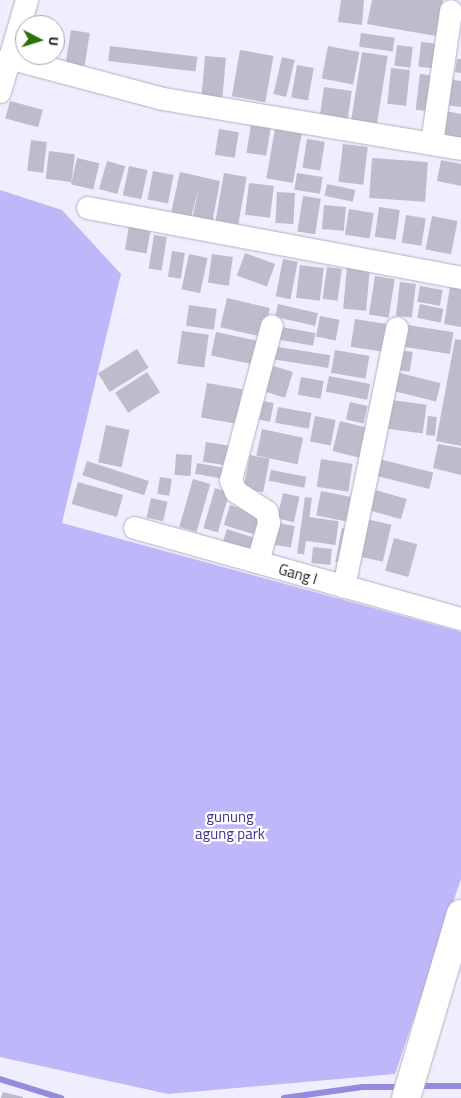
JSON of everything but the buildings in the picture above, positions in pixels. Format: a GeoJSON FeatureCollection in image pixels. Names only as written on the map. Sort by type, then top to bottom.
{"type":"FeatureCollection","features":[{"type":"Feature","properties":{"kind":"main road"},"geometry":{"type":"LineString","coordinates":[[409,1088],[461,914]]}},
{"type":"Feature","properties":{"kind":"street"},"geometry":{"type":"LineString","coordinates":[[0,92],[27,0]]}},
{"type":"Feature","properties":{"kind":"street"},"geometry":{"type":"LineString","coordinates":[[432,143],[451,11]]}},
{"type":"Feature","properties":{"kind":"street"},"geometry":{"type":"LineString","coordinates":[[9,58],[163,99],[461,149]]}},
{"type":"Feature","properties":{"kind":"street"},"geometry":{"type":"LineString","coordinates":[[88,208],[461,278]]}},
{"type":"Feature","properties":{"kind":"street"},"geometry":{"type":"LineString","coordinates":[[258,562],[269,523],[267,512],[236,492],[232,480],[272,326]]}},
{"type":"Feature","properties":{"kind":"street"},"geometry":{"type":"LineString","coordinates":[[344,587],[396,328]]}},
{"type":"Feature","properties":{"kind":"street","name":"Gang I"},"geometry":{"type":"LineString","coordinates":[[135,528],[461,619]]}},
{"type":"Feature","properties":{"kind":"green space","name":"gunung agung park"},"geometry":{"type":"Polygon","coordinates":[[[0,190],[62,210],[121,274],[62,523],[461,632],[461,879],[395,1074],[168,1094],[0,1057],[0,190]]]}},
{"type":"Feature","properties":{"kind":"waterway"},"geometry":{"type":"LineString","coordinates":[[0,1079],[61,1098]]}},
{"type":"Feature","properties":{"kind":"waterway"},"geometry":{"type":"LineString","coordinates":[[417,1086],[461,1086]]}},
{"type":"Feature","properties":{"kind":"waterway"},"geometry":{"type":"LineString","coordinates":[[284,1098],[362,1087],[402,1087]]}}]}
